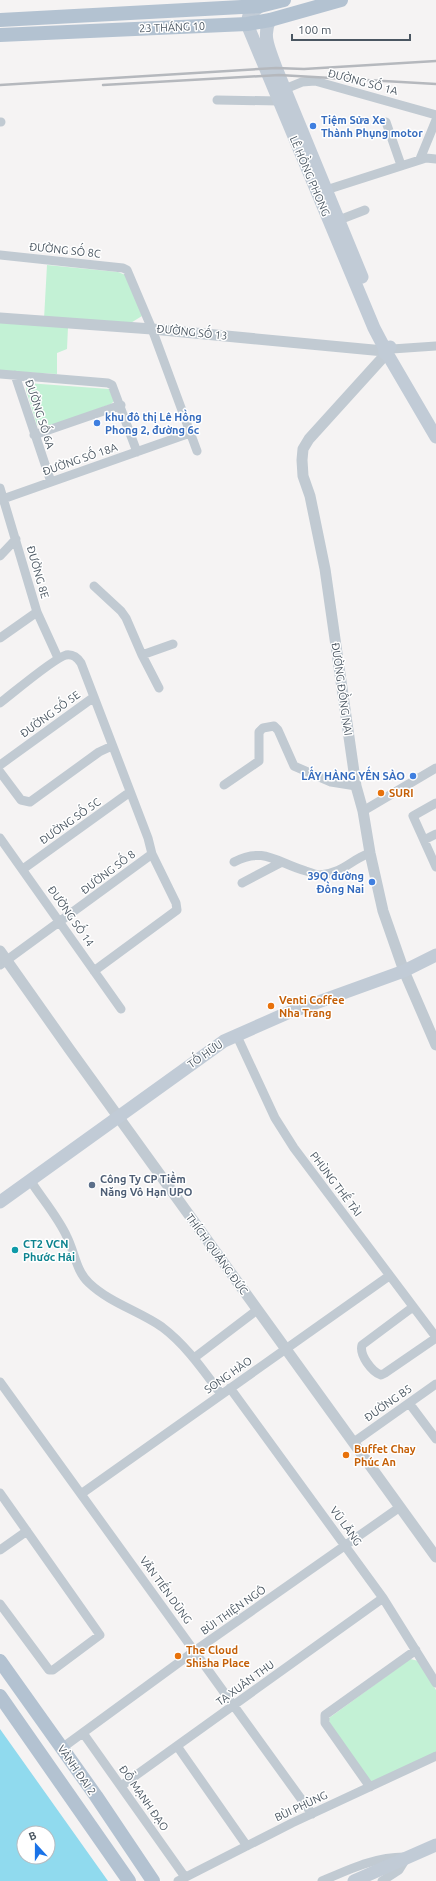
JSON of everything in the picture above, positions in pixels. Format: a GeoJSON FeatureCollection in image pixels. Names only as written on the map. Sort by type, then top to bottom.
{"type":"FeatureCollection","features":[{"type":"Feature","properties":{"kind":"main road","name":"23 THÁNG 10"},"geometry":{"type":"LineString","coordinates":[[0,35],[247,24],[270,20],[341,0]]}},
{"type":"Feature","properties":{"kind":"main road","name":"23 THÁNG 10"},"geometry":{"type":"LineString","coordinates":[[0,20],[46,16],[260,6],[280,1]]}},
{"type":"Feature","properties":{"kind":"main road"},"geometry":{"type":"LineString","coordinates":[[247,24],[250,15],[260,6]]}},
{"type":"Feature","properties":{"kind":"main road"},"geometry":{"type":"LineString","coordinates":[[46,16],[46,32]]}},
{"type":"Feature","properties":{"kind":"main road","name":"LÊ HỒNG PHONG"},"geometry":{"type":"LineString","coordinates":[[270,20],[266,30],[266,37],[279,94],[374,328],[436,426]]}},
{"type":"Feature","properties":{"kind":"main road","name":"LÊ HỒNG PHONG"},"geometry":{"type":"LineString","coordinates":[[247,24],[326,190],[388,351],[436,437]]}},
{"type":"Feature","properties":{"kind":"main road","name":"TỐ HỮU"},"geometry":{"type":"LineString","coordinates":[[0,1202],[224,1040],[236,1034],[404,971],[436,955]]}},
{"type":"Feature","properties":{"kind":"main road","name":"VÀNH ĐAI 2"},"geometry":{"type":"LineString","coordinates":[[0,1661],[62,1748],[153,1881]]}},
{"type":"Feature","properties":{"kind":"main road","name":"VÀNH ĐAI 2"},"geometry":{"type":"LineString","coordinates":[[0,1696],[129,1881]]}},
{"type":"Feature","properties":{"kind":"main road"},"geometry":{"type":"LineString","coordinates":[[45,1759],[62,1748]]}},
{"type":"Feature","properties":{"kind":"main road"},"geometry":{"type":"LineString","coordinates":[[354,1881],[436,1844]]}},
{"type":"Feature","properties":{"kind":"street","name":"ĐƯỜNG SỐ 1A"},"geometry":{"type":"LineString","coordinates":[[279,94],[302,82],[315,81],[436,115]]}},
{"type":"Feature","properties":{"kind":"street"},"geometry":{"type":"LineString","coordinates":[[217,100],[279,94]]}},
{"type":"Feature","properties":{"kind":"street"},"geometry":{"type":"LineString","coordinates":[[420,160],[436,120]]}},
{"type":"Feature","properties":{"kind":"street"},"geometry":{"type":"LineString","coordinates":[[386,122],[400,165]]}},
{"type":"Feature","properties":{"kind":"street"},"geometry":{"type":"LineString","coordinates":[[326,190],[400,165],[426,158],[436,159]]}},
{"type":"Feature","properties":{"kind":"street"},"geometry":{"type":"LineString","coordinates":[[338,220],[364,210]]}},
{"type":"Feature","properties":{"kind":"street","name":"ĐƯỜNG SỐ 8C"},"geometry":{"type":"LineString","coordinates":[[0,255],[123,268],[127,270],[152,329]]}},
{"type":"Feature","properties":{"kind":"street","name":"ĐƯỜNG SỐ 13"},"geometry":{"type":"LineString","coordinates":[[0,318],[152,329],[388,351]]}},
{"type":"Feature","properties":{"kind":"street"},"geometry":{"type":"LineString","coordinates":[[152,329],[197,451]]}},
{"type":"Feature","properties":{"kind":"street"},"geometry":{"type":"LineString","coordinates":[[388,351],[436,346]]}},
{"type":"Feature","properties":{"kind":"street","name":"ĐƯỜNG ĐỒNG NAI"},"geometry":{"type":"LineString","coordinates":[[388,351],[309,439],[303,449],[302,460],[304,476],[310,496],[325,569],[356,786],[363,811],[370,853],[383,911],[404,971],[436,1045]]}},
{"type":"Feature","properties":{"kind":"street"},"geometry":{"type":"LineString","coordinates":[[0,374],[108,383],[112,385],[121,405],[137,452]]}},
{"type":"Feature","properties":{"kind":"street","name":"ĐƯỜNG SỐ 6A"},"geometry":{"type":"LineString","coordinates":[[15,375],[34,436],[51,482]]}},
{"type":"Feature","properties":{"kind":"street"},"geometry":{"type":"LineString","coordinates":[[34,436],[121,405]]}},
{"type":"Feature","properties":{"kind":"street","name":"ĐƯỜNG SỐ 18A"},"geometry":{"type":"LineString","coordinates":[[2,499],[190,433]]}},
{"type":"Feature","properties":{"kind":"street","name":"ĐƯỜNG 8E"},"geometry":{"type":"LineString","coordinates":[[0,488],[2,499],[16,539],[37,612],[58,658]]}},
{"type":"Feature","properties":{"kind":"street"},"geometry":{"type":"LineString","coordinates":[[0,556],[16,539]]}},
{"type":"Feature","properties":{"kind":"street"},"geometry":{"type":"LineString","coordinates":[[94,586],[121,611],[130,626],[142,655],[159,688]]}},
{"type":"Feature","properties":{"kind":"street"},"geometry":{"type":"LineString","coordinates":[[0,638],[37,612]]}},
{"type":"Feature","properties":{"kind":"street"},"geometry":{"type":"LineString","coordinates":[[142,655],[173,644]]}},
{"type":"Feature","properties":{"kind":"street"},"geometry":{"type":"LineString","coordinates":[[0,703],[58,658],[72,655],[77,658],[81,663],[152,854],[176,903],[177,910],[94,971]]}},
{"type":"Feature","properties":{"kind":"street","name":"ĐƯỜNG SỐ 5E"},"geometry":{"type":"LineString","coordinates":[[0,765],[94,697]]}},
{"type":"Feature","properties":{"kind":"street"},"geometry":{"type":"LineString","coordinates":[[224,785],[259,761],[259,732],[263,728],[274,726],[278,730],[294,766],[331,782],[356,786]]}},
{"type":"Feature","properties":{"kind":"street"},"geometry":{"type":"LineString","coordinates":[[0,772],[21,800],[30,802],[99,752],[112,746]]}},
{"type":"Feature","properties":{"kind":"street"},"geometry":{"type":"LineString","coordinates":[[363,811],[436,768]]}},
{"type":"Feature","properties":{"kind":"street","name":"ĐƯỜNG SỐ 5C"},"geometry":{"type":"LineString","coordinates":[[23,869],[130,792]]}},
{"type":"Feature","properties":{"kind":"street"},"geometry":{"type":"LineString","coordinates":[[435,861],[413,816],[436,803]]}},
{"type":"Feature","properties":{"kind":"street"},"geometry":{"type":"LineString","coordinates":[[424,840],[436,834]]}},
{"type":"Feature","properties":{"kind":"street","name":"ĐƯỜNG SỐ 14"},"geometry":{"type":"LineString","coordinates":[[0,838],[121,1010]]}},
{"type":"Feature","properties":{"kind":"street"},"geometry":{"type":"LineString","coordinates":[[234,862],[255,854],[262,854],[319,875],[341,870],[359,857],[370,853]]}},
{"type":"Feature","properties":{"kind":"street","name":"ĐƯỜNG SỐ 8"},"geometry":{"type":"LineString","coordinates":[[3,963],[152,854]]}},
{"type":"Feature","properties":{"kind":"street"},"geometry":{"type":"LineString","coordinates":[[242,882],[282,862]]}},
{"type":"Feature","properties":{"kind":"street","name":"THÍCH QUẢNG ĐỨC"},"geometry":{"type":"LineString","coordinates":[[0,951],[3,963],[118,1117],[436,1557]]}},
{"type":"Feature","properties":{"kind":"street","name":"PHÙNG THẾ TÀI"},"geometry":{"type":"LineString","coordinates":[[236,1034],[284,1134],[436,1337]]}},
{"type":"Feature","properties":{"kind":"street"},"geometry":{"type":"LineString","coordinates":[[30,1180],[65,1233],[82,1275],[89,1284],[110,1298],[162,1327],[172,1335],[194,1358],[221,1394]]}},
{"type":"Feature","properties":{"kind":"street","name":"SONG HÀO"},"geometry":{"type":"LineString","coordinates":[[81,1494],[389,1276]]}},
{"type":"Feature","properties":{"kind":"street"},"geometry":{"type":"LineString","coordinates":[[413,1307],[362,1345],[361,1352],[374,1372],[381,1375],[385,1374],[436,1337]]}},
{"type":"Feature","properties":{"kind":"street"},"geometry":{"type":"LineString","coordinates":[[194,1358],[257,1310]]}},
{"type":"Feature","properties":{"kind":"street","name":"VĂN TIẾN DŨNG"},"geometry":{"type":"LineString","coordinates":[[0,1382],[196,1650],[312,1814]]}},
{"type":"Feature","properties":{"kind":"street","name":"ĐƯỜNG B5"},"geometry":{"type":"LineString","coordinates":[[354,1442],[436,1384]]}},
{"type":"Feature","properties":{"kind":"street","name":"VŨ LĂNG"},"geometry":{"type":"LineString","coordinates":[[230,1388],[346,1545],[383,1598],[436,1683]]}},
{"type":"Feature","properties":{"kind":"street"},"geometry":{"type":"LineString","coordinates":[[409,1403],[436,1439]]}},
{"type":"Feature","properties":{"kind":"street"},"geometry":{"type":"LineString","coordinates":[[0,1492],[100,1635],[53,1670],[49,1670],[0,1604]]}},
{"type":"Feature","properties":{"kind":"street","name":"BÙI THIỆN NGÔ"},"geometry":{"type":"LineString","coordinates":[[62,1748],[196,1650],[400,1507]]}},
{"type":"Feature","properties":{"kind":"street"},"geometry":{"type":"LineString","coordinates":[[0,1550],[27,1531]]}},
{"type":"Feature","properties":{"kind":"street","name":"TẠ XUÂN THU"},"geometry":{"type":"LineString","coordinates":[[121,1786],[383,1598]]}},
{"type":"Feature","properties":{"kind":"street"},"geometry":{"type":"LineString","coordinates":[[370,1787],[325,1723],[325,1715],[416,1650]]}},
{"type":"Feature","properties":{"kind":"street","name":"ĐỖ MẠNH ĐẠO"},"geometry":{"type":"LineString","coordinates":[[83,1733],[121,1786],[181,1879]]}},
{"type":"Feature","properties":{"kind":"street"},"geometry":{"type":"LineString","coordinates":[[177,1746],[247,1846]]}},
{"type":"Feature","properties":{"kind":"street","name":"BÙI PHÙNG"},"geometry":{"type":"LineString","coordinates":[[181,1879],[312,1814],[436,1756]]}},
{"type":"Feature","properties":{"kind":"street"},"geometry":{"type":"LineString","coordinates":[[322,1881],[358,1865],[392,1856],[407,1857],[399,1870],[382,1881]]}},
{"type":"Feature","properties":{"kind":"green space"},"geometry":{"type":"Polygon","coordinates":[[[47,265],[118,272],[128,276],[142,316],[129,324],[44,319],[47,265]]]}},
{"type":"Feature","properties":{"kind":"green space"},"geometry":{"type":"Polygon","coordinates":[[[0,322],[68,327],[67,349],[57,353],[57,374],[0,371],[0,322]]]}},
{"type":"Feature","properties":{"kind":"green space"},"geometry":{"type":"Polygon","coordinates":[[[27,383],[109,389],[114,401],[111,404],[45,428],[37,425],[26,390],[27,383]]]}},
{"type":"Feature","properties":{"kind":"green space"},"geometry":{"type":"Polygon","coordinates":[[[410,1659],[419,1661],[436,1690],[436,1754],[373,1782],[369,1780],[330,1726],[329,1718],[410,1659]]]}},
{"type":"Feature","properties":{"kind":"water"},"geometry":{"type":"Polygon","coordinates":[[[0,1729],[108,1881],[0,1881],[0,1729]]]}},
{"type":"Feature","properties":{"kind":"railway"},"geometry":{"type":"LineString","coordinates":[[0,85],[276,68],[304,69],[436,61]]}},
{"type":"Feature","properties":{"kind":"railway"},"geometry":{"type":"LineString","coordinates":[[103,85],[279,75],[436,84]]}},
{"type":"Feature","properties":{"kind":"place","name":"Tiệm Sửa Xe Thành Phụng motor"},"geometry":{"type":"Point","coordinates":[313,126]}},
{"type":"Feature","properties":{"kind":"place","name":"khu đô thị Lê Hồng Phong 2, đường 6c"},"geometry":{"type":"Point","coordinates":[97,423]}},
{"type":"Feature","properties":{"kind":"place","name":"LẤY HÀNG YẾN SÀO"},"geometry":{"type":"Point","coordinates":[413,776]}},
{"type":"Feature","properties":{"kind":"place","name":"SURI"},"geometry":{"type":"Point","coordinates":[381,793]}},
{"type":"Feature","properties":{"kind":"place","name":"39Q đường Đồng Nai"},"geometry":{"type":"Point","coordinates":[372,882]}},
{"type":"Feature","properties":{"kind":"place","name":"Venti Coffee Nha Trang"},"geometry":{"type":"Point","coordinates":[271,1006]}},
{"type":"Feature","properties":{"kind":"place","name":"Công Ty CP Tiềm Năng Vô Hạn UPO"},"geometry":{"type":"Point","coordinates":[92,1185]}},
{"type":"Feature","properties":{"kind":"place","name":"CT2 VCN Phước Hải"},"geometry":{"type":"Point","coordinates":[15,1250]}},
{"type":"Feature","properties":{"kind":"place","name":"Buffet Chay Phúc An"},"geometry":{"type":"Point","coordinates":[346,1455]}},
{"type":"Feature","properties":{"kind":"place","name":"The Cloud Shisha Place"},"geometry":{"type":"Point","coordinates":[178,1656]}}]}
